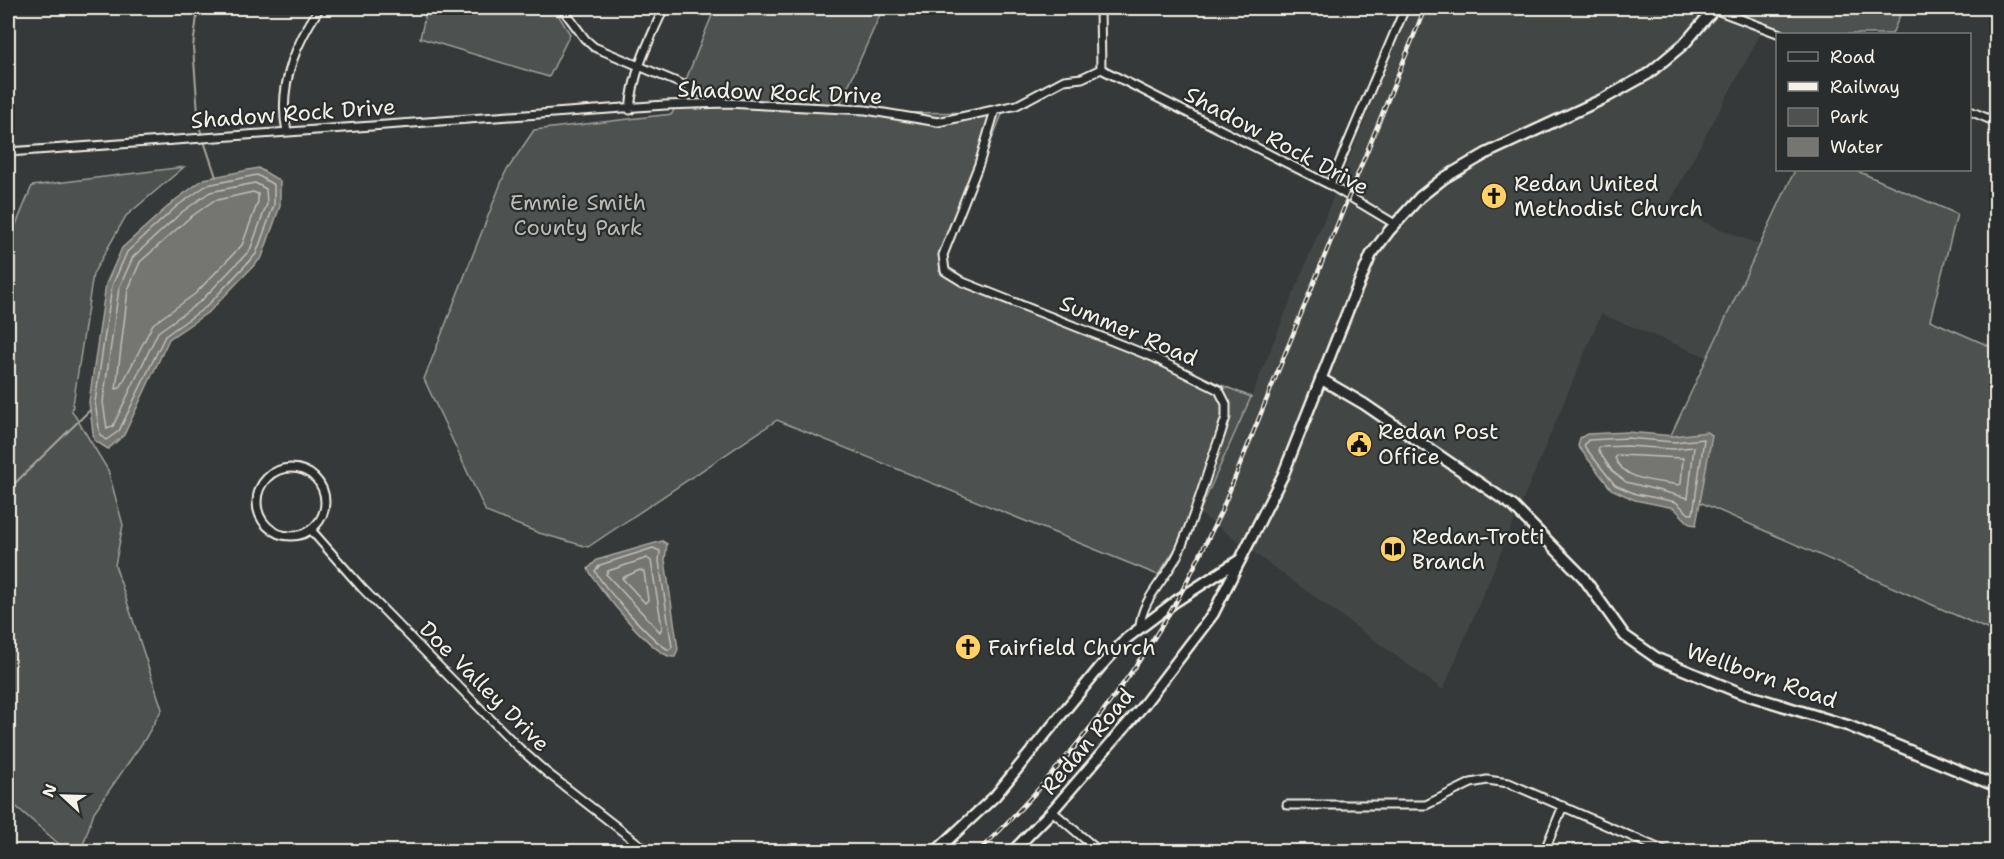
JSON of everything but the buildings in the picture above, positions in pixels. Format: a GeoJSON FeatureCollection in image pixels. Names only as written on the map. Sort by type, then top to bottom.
{"type":"FeatureCollection","features":[{"type":"Feature","properties":{"kind":"main road","name":"Redan Road"},"geometry":{"type":"LineString","coordinates":[[1012,852],[1053,811],[1192,645],[1223,597],[1283,475],[1371,255],[1395,224],[1444,177],[1486,153],[1605,98],[1648,74],[1684,44],[1715,8]]}},
{"type":"Feature","properties":{"kind":"main road","name":"Wellborn Road"},"geometry":{"type":"LineString","coordinates":[[1321,379],[1364,404],[1513,506],[1582,577],[1625,636],[1658,659],[1738,692],[1849,726],[1996,786]]}},
{"type":"Feature","properties":{"kind":"main road"},"geometry":{"type":"LineString","coordinates":[[935,852],[995,795],[1101,666],[1140,627],[1241,559]]}},
{"type":"Feature","properties":{"kind":"street"},"geometry":{"type":"LineString","coordinates":[[562,8],[585,39],[594,47],[726,104]]}},
{"type":"Feature","properties":{"kind":"street"},"geometry":{"type":"LineString","coordinates":[[630,110],[638,66],[664,8]]}},
{"type":"Feature","properties":{"kind":"street"},"geometry":{"type":"LineString","coordinates":[[1100,8],[1101,69]]}},
{"type":"Feature","properties":{"kind":"street"},"geometry":{"type":"LineString","coordinates":[[1330,185],[1405,8]]}},
{"type":"Feature","properties":{"kind":"street"},"geometry":{"type":"LineString","coordinates":[[1715,8],[1778,33]]}},
{"type":"Feature","properties":{"kind":"street"},"geometry":{"type":"LineString","coordinates":[[287,132],[283,112],[290,69],[306,28],[317,12]]}},
{"type":"Feature","properties":{"kind":"street","name":"Shadow Rock Drive"},"geometry":{"type":"LineString","coordinates":[[8,152],[726,104],[866,110],[938,122],[1017,105],[1064,80],[1082,78],[1101,69],[1330,185],[1395,224]]}},
{"type":"Feature","properties":{"kind":"street","name":"Summer Road"},"geometry":{"type":"LineString","coordinates":[[995,110],[978,164],[943,255],[945,271],[963,282],[1184,372],[1219,390],[1226,404],[1226,417],[1220,436],[1179,551],[1170,571],[1141,612],[1140,627]]}},
{"type":"Feature","properties":{"kind":"street"},"geometry":{"type":"LineString","coordinates":[[1971,111],[1996,122]]}},
{"type":"Feature","properties":{"kind":"street"},"geometry":{"type":"LineString","coordinates":[[295,467],[306,471],[323,489],[324,511],[311,530],[292,536],[281,535],[263,521],[257,500],[260,489],[274,472],[295,467]]}},
{"type":"Feature","properties":{"kind":"street","name":"Doe Valley Drive"},"geometry":{"type":"LineString","coordinates":[[311,530],[361,587],[518,747],[546,772],[649,852]]}},
{"type":"Feature","properties":{"kind":"street"},"geometry":{"type":"LineString","coordinates":[[1287,805],[1425,805],[1471,783],[1487,780],[1509,783],[1668,852]]}},
{"type":"Feature","properties":{"kind":"street"},"geometry":{"type":"LineString","coordinates":[[1544,852],[1563,806]]}},
{"type":"Feature","properties":{"kind":"street"},"geometry":{"type":"LineString","coordinates":[[1053,811],[1100,852]]}},
{"type":"Feature","properties":{"kind":"shaded area"},"geometry":{"type":"Polygon","coordinates":[[[1411,8],[1724,8],[1766,24],[1667,207],[1760,245],[1707,357],[1601,314],[1443,690],[1199,513],[1251,397],[1411,8]]]}},
{"type":"Feature","properties":{"kind":"green space"},"geometry":{"type":"Polygon","coordinates":[[[427,8],[554,8],[570,34],[549,77],[420,38],[427,8]]]}},
{"type":"Feature","properties":{"kind":"green space","name":"Emmie Smith County Park"},"geometry":{"type":"Polygon","coordinates":[[[715,8],[883,8],[838,109],[888,113],[1003,112],[939,271],[1251,397],[1199,513],[1158,575],[777,420],[588,547],[539,533],[486,512],[424,379],[505,173],[534,130],[672,114],[715,8]]]}},
{"type":"Feature","properties":{"kind":"green space"},"geometry":{"type":"Polygon","coordinates":[[[1724,8],[1903,8],[1892,33],[1789,33],[1724,8]]]}},
{"type":"Feature","properties":{"kind":"green space"},"geometry":{"type":"Polygon","coordinates":[[[184,167],[126,216],[93,274],[72,411],[108,470],[123,525],[115,565],[162,709],[145,739],[94,812],[81,851],[67,851],[11,802],[8,792],[8,244],[32,186],[184,167]]]}},
{"type":"Feature","properties":{"kind":"green space"},"geometry":{"type":"Polygon","coordinates":[[[1795,171],[1857,171],[1957,214],[1930,320],[1996,349],[1996,633],[1650,480],[1795,171]]]}},
{"type":"Feature","properties":{"kind":"water"},"geometry":{"type":"Polygon","coordinates":[[[258,168],[280,181],[280,206],[262,257],[210,311],[169,339],[124,435],[108,449],[94,440],[89,402],[106,284],[122,248],[174,201],[204,179],[258,168]]]}},
{"type":"Feature","properties":{"kind":"water"},"geometry":{"type":"Polygon","coordinates":[[[1627,432],[1674,436],[1707,432],[1712,435],[1696,525],[1690,524],[1674,508],[1635,500],[1611,489],[1578,446],[1580,438],[1587,434],[1627,432]]]}},
{"type":"Feature","properties":{"kind":"water"},"geometry":{"type":"Polygon","coordinates":[[[662,541],[667,544],[665,560],[678,649],[675,657],[666,655],[641,635],[614,606],[588,569],[597,560],[662,541]]]}},
{"type":"Feature","properties":{"kind":"waterway"},"geometry":{"type":"LineString","coordinates":[[198,8],[193,47],[199,126],[216,177]]}},
{"type":"Feature","properties":{"kind":"waterway"},"geometry":{"type":"LineString","coordinates":[[8,490],[90,410]]}},
{"type":"Feature","properties":{"kind":"railway"},"geometry":{"type":"LineString","coordinates":[[978,852],[1034,795],[1086,733],[1133,669],[1182,591],[1221,512],[1425,8]]}},
{"type":"Feature","properties":{"kind":"place","name":"Redan United Methodist Church"},"geometry":{"type":"Point","coordinates":[1494,196]}},
{"type":"Feature","properties":{"kind":"place","name":"Redan Post Office"},"geometry":{"type":"Point","coordinates":[1359,444]}},
{"type":"Feature","properties":{"kind":"place","name":"Redan-Trotti Branch"},"geometry":{"type":"Point","coordinates":[1393,549]}},
{"type":"Feature","properties":{"kind":"place","name":"Fairfield Church"},"geometry":{"type":"Point","coordinates":[968,647]}}]}
